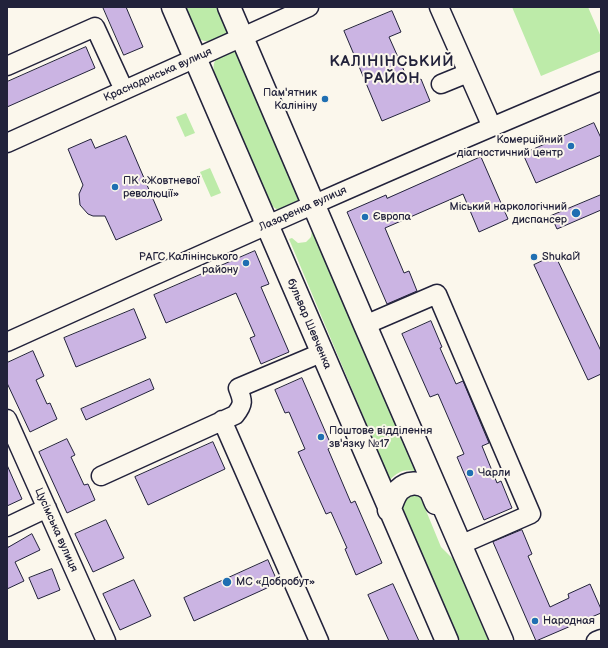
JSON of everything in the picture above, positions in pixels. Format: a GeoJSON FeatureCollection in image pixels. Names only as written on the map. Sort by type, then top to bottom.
{"type":"FeatureCollection","features":[{"type":"Feature","properties":{"kind":"main road","name":"бульвар Шевченка"},"geometry":{"type":"LineString","coordinates":[[173,7],[389,510],[447,641]]}},
{"type":"Feature","properties":{"kind":"main road"},"geometry":{"type":"LineString","coordinates":[[229,7],[502,641]]}},
{"type":"Feature","properties":{"kind":"main road"},"geometry":{"type":"LineString","coordinates":[[389,510],[396,494],[405,485],[412,483],[425,486],[430,490],[449,534],[460,545]]}},
{"type":"Feature","properties":{"kind":"street","name":"Краснодонська вулиця"},"geometry":{"type":"LineString","coordinates":[[7,143],[309,7]]}},
{"type":"Feature","properties":{"kind":"street"},"geometry":{"type":"LineString","coordinates":[[439,7],[492,126]]}},
{"type":"Feature","properties":{"kind":"street"},"geometry":{"type":"LineString","coordinates":[[7,66],[95,27],[124,90]]}},
{"type":"Feature","properties":{"kind":"street"},"geometry":{"type":"LineString","coordinates":[[440,84],[468,73]]}},
{"type":"Feature","properties":{"kind":"street","name":"Лазаренка вулиця"},"geometry":{"type":"LineString","coordinates":[[7,342],[492,126],[601,82]]}},
{"type":"Feature","properties":{"kind":"street"},"geometry":{"type":"LineString","coordinates":[[365,325],[437,294],[531,514],[460,545]]}},
{"type":"Feature","properties":{"kind":"street"},"geometry":{"type":"LineString","coordinates":[[101,476],[235,414],[241,407],[242,400],[238,388],[321,352]]}},
{"type":"Feature","properties":{"kind":"street","name":"Цусімська вулиця"},"geometry":{"type":"LineString","coordinates":[[7,419],[106,641]]}},
{"type":"Feature","properties":{"kind":"street"},"geometry":{"type":"LineString","coordinates":[[222,420],[319,641]]}},
{"type":"Feature","properties":{"kind":"street"},"geometry":{"type":"LineString","coordinates":[[7,527],[47,508]]}},
{"type":"Feature","properties":{"kind":"street"},"geometry":{"type":"LineString","coordinates":[[596,641],[601,639]]}},
{"type":"Feature","properties":{"kind":"green space"},"geometry":{"type":"Polygon","coordinates":[[[183,7],[222,7],[228,26],[227,32],[221,39],[206,41],[198,38],[183,7]]]}},
{"type":"Feature","properties":{"kind":"green space"},"geometry":{"type":"Polygon","coordinates":[[[512,7],[588,7],[601,37],[601,51],[541,76],[512,7]]]}},
{"type":"Feature","properties":{"kind":"green space"},"geometry":{"type":"Polygon","coordinates":[[[230,50],[241,54],[301,201],[285,210],[278,210],[270,203],[215,76],[214,63],[221,54],[230,50]]]}},
{"type":"Feature","properties":{"kind":"green space"},"geometry":{"type":"Polygon","coordinates":[[[186,113],[195,133],[185,137],[176,117],[186,113]]]}},
{"type":"Feature","properties":{"kind":"green space"},"geometry":{"type":"Polygon","coordinates":[[[210,168],[221,193],[211,197],[200,172],[210,168]]]}},
{"type":"Feature","properties":{"kind":"green space"},"geometry":{"type":"Polygon","coordinates":[[[315,228],[420,473],[408,470],[400,472],[390,480],[289,239],[292,238],[298,243],[306,242],[311,237],[312,230],[315,228]]]}},
{"type":"Feature","properties":{"kind":"green space"},"geometry":{"type":"Polygon","coordinates":[[[412,492],[420,496],[441,547],[464,570],[494,641],[460,641],[402,507],[403,497],[412,492]]]}},
{"type":"Feature","properties":{"kind":"building"},"geometry":{"type":"Polygon","coordinates":[[[103,7],[126,7],[143,47],[124,55],[103,7]]]}},
{"type":"Feature","properties":{"kind":"building"},"geometry":{"type":"Polygon","coordinates":[[[392,11],[401,32],[389,37],[410,84],[421,79],[430,101],[382,121],[344,31],[392,11]]]}},
{"type":"Feature","properties":{"kind":"building"},"geometry":{"type":"Polygon","coordinates":[[[86,47],[95,68],[7,107],[7,82],[86,47]]]}},
{"type":"Feature","properties":{"kind":"building","name":"Комерційний діагностичний центр"},"geometry":{"type":"Polygon","coordinates":[[[594,123],[601,138],[601,155],[536,183],[523,154],[594,123]]]}},
{"type":"Feature","properties":{"kind":"building","name":"ПК «Жовтневої революції»"},"geometry":{"type":"Polygon","coordinates":[[[126,136],[162,220],[116,240],[105,216],[93,216],[88,214],[80,205],[79,194],[83,185],[68,149],[91,139],[95,148],[126,136]]]}},
{"type":"Feature","properties":{"kind":"building"},"geometry":{"type":"Polygon","coordinates":[[[481,157],[508,219],[479,232],[463,194],[385,228],[404,273],[409,271],[417,291],[387,304],[347,212],[386,195],[387,198],[481,157]]]}},
{"type":"Feature","properties":{"kind":"building","name":"Міський наркологічний диспансер"},"geometry":{"type":"Polygon","coordinates":[[[601,195],[601,210],[557,229],[551,216],[601,195]]]}},
{"type":"Feature","properties":{"kind":"building"},"geometry":{"type":"Polygon","coordinates":[[[255,251],[269,284],[261,287],[289,352],[261,364],[250,338],[255,336],[236,293],[166,323],[154,295],[255,251]]]}},
{"type":"Feature","properties":{"kind":"building"},"geometry":{"type":"Polygon","coordinates":[[[555,255],[601,351],[601,374],[588,380],[534,265],[555,255]]]}},
{"type":"Feature","properties":{"kind":"building"},"geometry":{"type":"Polygon","coordinates":[[[134,309],[146,338],[76,367],[64,338],[134,309]]]}},
{"type":"Feature","properties":{"kind":"building"},"geometry":{"type":"Polygon","coordinates":[[[431,321],[442,347],[440,348],[456,384],[463,381],[489,443],[482,446],[497,483],[501,481],[512,508],[484,520],[457,457],[464,454],[438,394],[430,397],[402,334],[431,321]]]}},
{"type":"Feature","properties":{"kind":"building"},"geometry":{"type":"Polygon","coordinates":[[[33,351],[44,376],[36,380],[47,404],[50,403],[57,419],[30,432],[7,383],[7,363],[33,351]]]}},
{"type":"Feature","properties":{"kind":"building"},"geometry":{"type":"Polygon","coordinates":[[[302,378],[332,447],[328,449],[351,503],[355,501],[382,563],[356,575],[345,549],[347,548],[331,512],[326,514],[298,452],[305,449],[289,412],[285,413],[275,390],[302,378]]]}},
{"type":"Feature","properties":{"kind":"building"},"geometry":{"type":"Polygon","coordinates":[[[150,379],[154,389],[86,420],[81,409],[150,379]]]}},
{"type":"Feature","properties":{"kind":"building"},"geometry":{"type":"Polygon","coordinates":[[[67,439],[75,455],[71,457],[84,485],[88,484],[95,500],[67,513],[39,452],[67,439]]]}},
{"type":"Feature","properties":{"kind":"building"},"geometry":{"type":"Polygon","coordinates":[[[213,442],[225,469],[148,505],[135,477],[213,442]]]}},
{"type":"Feature","properties":{"kind":"building"},"geometry":{"type":"Polygon","coordinates":[[[7,465],[22,499],[7,506],[7,465]]]}},
{"type":"Feature","properties":{"kind":"building"},"geometry":{"type":"Polygon","coordinates":[[[106,520],[124,558],[93,572],[75,534],[106,520]]]}},
{"type":"Feature","properties":{"kind":"building"},"geometry":{"type":"Polygon","coordinates":[[[522,530],[532,554],[528,556],[550,607],[569,598],[568,594],[590,584],[601,609],[601,613],[536,641],[493,542],[522,530]]]}},
{"type":"Feature","properties":{"kind":"building"},"geometry":{"type":"Polygon","coordinates":[[[32,534],[40,550],[15,562],[24,581],[7,589],[7,544],[8,547],[32,534]]]}},
{"type":"Feature","properties":{"kind":"building"},"geometry":{"type":"Polygon","coordinates":[[[268,560],[278,583],[194,621],[184,598],[268,560]]]}},
{"type":"Feature","properties":{"kind":"building"},"geometry":{"type":"Polygon","coordinates":[[[52,569],[60,590],[38,599],[29,578],[52,569]]]}},
{"type":"Feature","properties":{"kind":"building"},"geometry":{"type":"Polygon","coordinates":[[[134,580],[151,616],[120,630],[103,594],[134,580]]]}},
{"type":"Feature","properties":{"kind":"building"},"geometry":{"type":"Polygon","coordinates":[[[393,584],[419,641],[389,641],[368,595],[393,584]]]}},
{"type":"Feature","properties":{"kind":"place","name":"Пам'ятник Калініну"},"geometry":{"type":"Point","coordinates":[325,99]}},
{"type":"Feature","properties":{"kind":"place","name":"Комерційний діагностичний центр"},"geometry":{"type":"Point","coordinates":[571,146]}},
{"type":"Feature","properties":{"kind":"place","name":"ПК «Жовтневої революції»"},"geometry":{"type":"Point","coordinates":[115,187]}},
{"type":"Feature","properties":{"kind":"place","name":"Міський наркологічний диспансер"},"geometry":{"type":"Point","coordinates":[576,213]}},
{"type":"Feature","properties":{"kind":"place","name":"Європа"},"geometry":{"type":"Point","coordinates":[365,217]}},
{"type":"Feature","properties":{"kind":"place","name":"ShukaЙ"},"geometry":{"type":"Point","coordinates":[534,257]}},
{"type":"Feature","properties":{"kind":"place","name":"РАГС Калінінського району"},"geometry":{"type":"Point","coordinates":[246,263]}},
{"type":"Feature","properties":{"kind":"place","name":"Поштове відділення зв'язку №17"},"geometry":{"type":"Point","coordinates":[321,437]}},
{"type":"Feature","properties":{"kind":"place","name":"Чарли"},"geometry":{"type":"Point","coordinates":[470,473]}},
{"type":"Feature","properties":{"kind":"place","name":"МС «Добробут»"},"geometry":{"type":"Point","coordinates":[227,582]}},
{"type":"Feature","properties":{"kind":"place","name":"Народная"},"geometry":{"type":"Point","coordinates":[535,621]}},
{"type":"Feature","properties":{"kind":"district","name":"КАЛІНІНСЬКИЙ РАЙОН"},"geometry":{"type":"Point","coordinates":[392,70]}}]}
